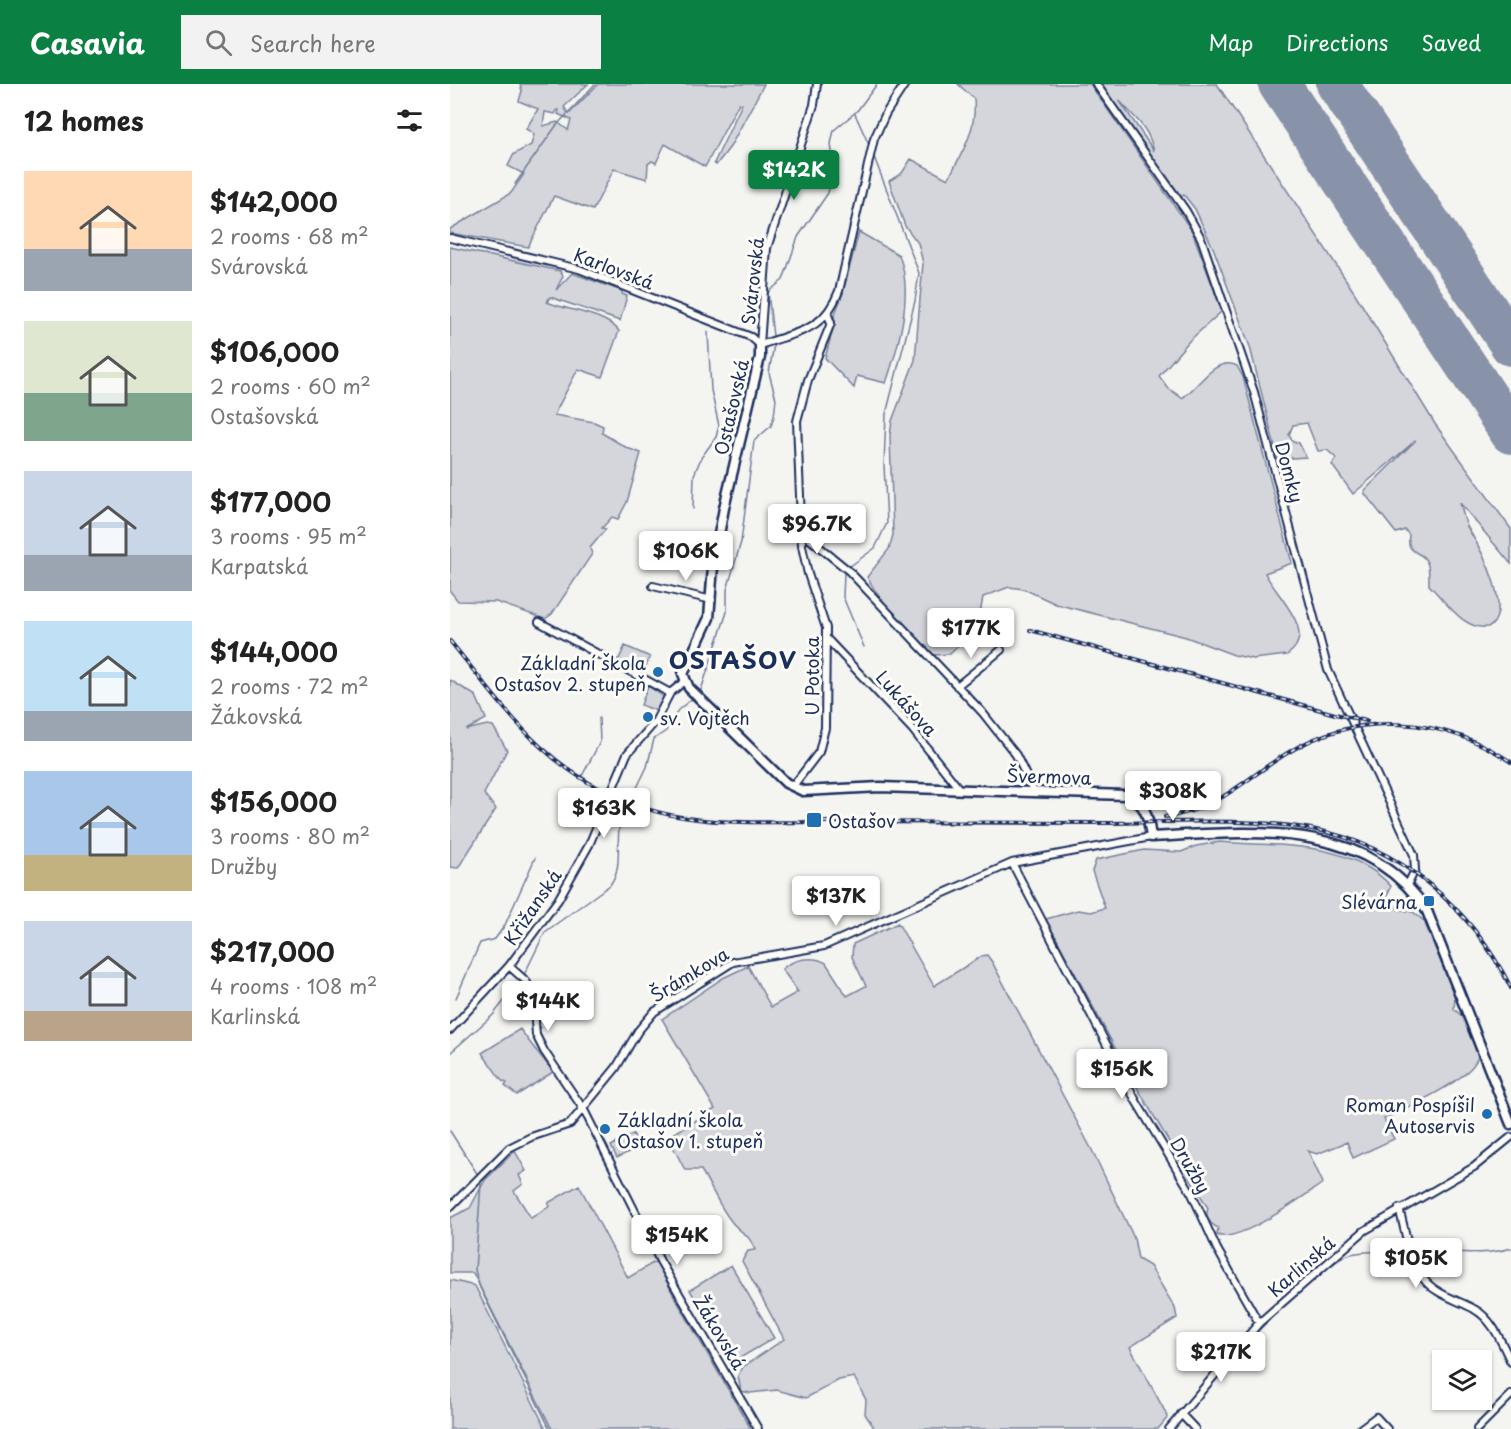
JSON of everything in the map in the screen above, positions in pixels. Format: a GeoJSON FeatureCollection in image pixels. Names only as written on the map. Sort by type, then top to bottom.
{"type":"FeatureCollection","features":[{"type":"Feature","properties":{"kind":"street","name":"Svárovská"},"geometry":{"type":"LineString","coordinates":[[760,345],[767,248],[814,105],[817,84]]}},
{"type":"Feature","properties":{"kind":"street"},"geometry":{"type":"LineString","coordinates":[[828,315],[839,291],[874,139],[886,113],[905,84]]}},
{"type":"Feature","properties":{"kind":"street","name":"Domky"},"geometry":{"type":"LineString","coordinates":[[1096,84],[1186,211],[1201,238],[1254,392],[1328,670],[1414,855],[1416,870],[1408,884]]}},
{"type":"Feature","properties":{"kind":"street","name":"Karlovská"},"geometry":{"type":"LineString","coordinates":[[450,238],[579,269],[751,337],[760,345]]}},
{"type":"Feature","properties":{"kind":"street","name":"Ostašovská"},"geometry":{"type":"LineString","coordinates":[[685,681],[683,674],[707,623],[712,600],[713,566],[724,508],[760,357],[760,345],[813,326],[828,315]]}},
{"type":"Feature","properties":{"kind":"street","name":"U Potoka"},"geometry":{"type":"LineString","coordinates":[[793,786],[819,752],[825,728],[826,628],[808,574],[801,532],[797,421],[808,380],[831,323],[828,315]]}},
{"type":"Feature","properties":{"kind":"street"},"geometry":{"type":"LineString","coordinates":[[801,532],[849,571],[957,686],[1016,755],[1034,792]]}},
{"type":"Feature","properties":{"kind":"street"},"geometry":{"type":"LineString","coordinates":[[653,586],[712,600]]}},
{"type":"Feature","properties":{"kind":"street"},"geometry":{"type":"LineString","coordinates":[[539,622],[670,693]]}},
{"type":"Feature","properties":{"kind":"street","name":"Lukášova"},"geometry":{"type":"LineString","coordinates":[[827,639],[912,729],[960,790]]}},
{"type":"Feature","properties":{"kind":"street"},"geometry":{"type":"LineString","coordinates":[[957,686],[1001,650]]}},
{"type":"Feature","properties":{"kind":"street","name":"Křižanská"},"geometry":{"type":"LineString","coordinates":[[450,1030],[509,966],[558,900],[588,845],[627,754],[655,723],[670,693],[685,681]]}},
{"type":"Feature","properties":{"kind":"street","name":"Švermova"},"geometry":{"type":"LineString","coordinates":[[685,681],[697,696],[768,766],[803,791],[826,792],[880,788],[1133,797],[1146,811],[1151,837]]}},
{"type":"Feature","properties":{"kind":"street"},"geometry":{"type":"LineString","coordinates":[[1151,837],[1254,832],[1305,836],[1346,847],[1377,863],[1408,884],[1434,924],[1511,1124]]}},
{"type":"Feature","properties":{"kind":"street","name":"Šrámkova"},"geometry":{"type":"LineString","coordinates":[[450,1207],[509,1148],[531,1137],[570,1124],[584,1110],[616,1068],[638,1031],[654,1012],[734,962],[824,946],[1012,863],[1151,837]]}},
{"type":"Feature","properties":{"kind":"street","name":"Družby"},"geometry":{"type":"LineString","coordinates":[[1012,863],[1136,1101],[1191,1194],[1217,1249],[1259,1323]]}},
{"type":"Feature","properties":{"kind":"street","name":"Žákovská"},"geometry":{"type":"LineString","coordinates":[[509,966],[526,981],[533,994],[536,1035],[544,1052],[584,1110],[660,1261],[759,1429]]}},
{"type":"Feature","properties":{"kind":"street","name":"Karlinská"},"geometry":{"type":"LineString","coordinates":[[1169,1429],[1259,1323],[1364,1231],[1473,1167],[1511,1137]]}},
{"type":"Feature","properties":{"kind":"street"},"geometry":{"type":"LineString","coordinates":[[1400,1208],[1411,1251],[1423,1279],[1452,1300],[1476,1310],[1494,1328],[1511,1362]]}},
{"type":"Feature","properties":{"kind":"street"},"geometry":{"type":"LineString","coordinates":[[1477,1429],[1511,1395]]}},
{"type":"Feature","properties":{"kind":"street"},"geometry":{"type":"LineString","coordinates":[[1181,1414],[1195,1429]]}},
{"type":"Feature","properties":{"kind":"street"},"geometry":{"type":"LineString","coordinates":[[1360,1429],[1374,1414],[1388,1429]]}},
{"type":"Feature","properties":{"kind":"shaded area"},"geometry":{"type":"Polygon","coordinates":[[[520,84],[588,84],[564,107],[569,114],[598,84],[764,84],[730,147],[716,165],[714,163],[742,104],[739,103],[705,167],[665,144],[656,163],[652,161],[648,164],[647,179],[614,169],[593,210],[554,196],[528,247],[450,233],[450,229],[511,193],[524,174],[508,166],[514,154],[531,145],[534,134],[526,129],[538,109],[519,101],[522,91],[520,84]],[[559,110],[555,114],[545,112],[543,126],[557,122],[568,130],[571,120],[558,114],[559,110]]]}},
{"type":"Feature","properties":{"kind":"shaded area"},"geometry":{"type":"Polygon","coordinates":[[[958,84],[1090,84],[1192,231],[1222,311],[1189,341],[1159,376],[1168,388],[1182,398],[1207,374],[1221,365],[1237,366],[1243,377],[1292,563],[1265,573],[1293,614],[1297,625],[1299,636],[1296,646],[1287,655],[1253,659],[1234,655],[1186,637],[1056,604],[1024,589],[1009,587],[983,597],[978,626],[950,654],[934,655],[897,619],[867,577],[889,549],[893,535],[890,436],[892,421],[915,360],[923,263],[918,243],[905,226],[889,181],[902,173],[911,159],[948,179],[967,141],[973,121],[974,99],[958,84]]]}},
{"type":"Feature","properties":{"kind":"shaded area"},"geometry":{"type":"Polygon","coordinates":[[[1100,84],[1217,84],[1354,292],[1435,424],[1511,529],[1511,564],[1460,503],[1466,524],[1488,566],[1497,594],[1496,618],[1491,626],[1473,625],[1449,607],[1429,585],[1426,560],[1412,550],[1409,535],[1405,530],[1396,533],[1365,494],[1365,490],[1416,440],[1353,494],[1332,465],[1336,458],[1327,450],[1318,451],[1307,423],[1293,425],[1289,435],[1293,442],[1299,443],[1306,457],[1278,459],[1250,347],[1214,250],[1195,209],[1184,195],[1181,197],[1100,84]],[[1119,100],[1154,151],[1144,129],[1119,100]]]}},
{"type":"Feature","properties":{"kind":"shaded area"},"geometry":{"type":"Polygon","coordinates":[[[859,232],[899,255],[905,286],[905,303],[900,336],[886,383],[857,376],[854,388],[825,358],[835,322],[834,316],[842,296],[859,232]]]}},
{"type":"Feature","properties":{"kind":"shaded area"},"geometry":{"type":"Polygon","coordinates":[[[450,247],[560,271],[563,276],[556,290],[572,273],[622,291],[622,294],[627,296],[620,321],[550,297],[547,302],[595,316],[619,331],[602,377],[578,369],[554,415],[594,422],[603,426],[602,433],[627,448],[641,453],[627,502],[618,519],[612,517],[602,528],[606,529],[590,548],[592,554],[552,614],[545,619],[496,602],[458,601],[450,591],[450,247]]]}},
{"type":"Feature","properties":{"kind":"shaded area"},"geometry":{"type":"Polygon","coordinates":[[[625,646],[650,657],[643,673],[618,661],[625,646]]]}},
{"type":"Feature","properties":{"kind":"shaded area"},"geometry":{"type":"Polygon","coordinates":[[[450,680],[476,696],[486,719],[466,730],[487,725],[493,726],[507,750],[484,794],[496,809],[458,868],[450,867],[450,680]]]}},
{"type":"Feature","properties":{"kind":"shaded area"},"geometry":{"type":"Polygon","coordinates":[[[648,686],[664,697],[657,711],[641,705],[648,686]]]}},
{"type":"Feature","properties":{"kind":"shaded area"},"geometry":{"type":"Polygon","coordinates":[[[1220,842],[1310,848],[1354,860],[1373,871],[1391,886],[1387,896],[1398,909],[1413,912],[1424,921],[1455,996],[1454,1009],[1463,1017],[1478,1055],[1474,1064],[1453,1083],[1384,1119],[1394,1139],[1353,1158],[1347,1142],[1317,1154],[1308,1151],[1323,1183],[1270,1218],[1240,1233],[1227,1236],[1217,1235],[1218,1228],[1207,1217],[1208,1208],[1128,1072],[1046,919],[1078,910],[1091,912],[1105,908],[1092,871],[1096,860],[1144,850],[1181,852],[1196,846],[1220,842]]]}},
{"type":"Feature","properties":{"kind":"shaded area"},"geometry":{"type":"Polygon","coordinates":[[[898,923],[934,986],[987,955],[1093,1152],[1134,1238],[1138,1259],[1150,1266],[1175,1308],[1177,1318],[1130,1347],[1168,1417],[1158,1429],[875,1429],[865,1414],[866,1400],[854,1377],[839,1380],[806,1398],[777,1390],[750,1393],[741,1391],[738,1376],[743,1367],[784,1339],[742,1261],[748,1251],[755,1250],[753,1245],[727,1215],[701,1170],[685,1170],[668,1137],[715,1109],[662,1019],[723,978],[748,966],[771,1007],[798,992],[782,969],[803,959],[815,959],[826,963],[847,996],[866,986],[852,957],[853,944],[898,923]]]}},
{"type":"Feature","properties":{"kind":"shaded area"},"geometry":{"type":"Polygon","coordinates":[[[520,1029],[553,1072],[517,1095],[505,1086],[507,1083],[502,1081],[482,1053],[520,1029]]]}},
{"type":"Feature","properties":{"kind":"shaded area"},"geometry":{"type":"Polygon","coordinates":[[[633,1134],[640,1146],[617,1158],[611,1146],[633,1134]]]}},
{"type":"Feature","properties":{"kind":"shaded area"},"geometry":{"type":"Polygon","coordinates":[[[515,1151],[526,1171],[519,1175],[523,1184],[514,1191],[531,1218],[550,1206],[548,1203],[579,1185],[628,1278],[656,1261],[751,1429],[552,1429],[473,1273],[450,1273],[450,1218],[470,1208],[485,1180],[515,1151]]]}},
{"type":"Feature","properties":{"kind":"shaded area"},"geometry":{"type":"Polygon","coordinates":[[[731,1265],[774,1338],[733,1362],[690,1290],[731,1265]]]}},
{"type":"Feature","properties":{"kind":"shaded area"},"geometry":{"type":"Polygon","coordinates":[[[450,1280],[475,1286],[546,1429],[450,1429],[450,1280]]]}},
{"type":"Feature","properties":{"kind":"waterway"},"geometry":{"type":"LineString","coordinates":[[515,184],[556,126],[595,84]]}},
{"type":"Feature","properties":{"kind":"waterway"},"geometry":{"type":"LineString","coordinates":[[773,336],[768,292],[783,280],[798,237],[828,193],[834,167],[831,144],[834,130],[857,111],[877,84]]}},
{"type":"Feature","properties":{"kind":"waterway"},"geometry":{"type":"LineString","coordinates":[[855,114],[869,145]]}},
{"type":"Feature","properties":{"kind":"waterway"},"geometry":{"type":"LineString","coordinates":[[849,567],[875,548],[887,523],[884,465],[886,414],[915,301],[919,273],[874,157]]}},
{"type":"Feature","properties":{"kind":"waterway"},"geometry":{"type":"LineString","coordinates":[[693,509],[694,475],[701,458],[716,437],[719,426],[711,390],[708,332]]}},
{"type":"Feature","properties":{"kind":"waterway"},"geometry":{"type":"LineString","coordinates":[[700,693],[727,612],[727,590],[741,542],[754,441],[771,426],[774,416],[776,399],[769,373],[774,344]]}},
{"type":"Feature","properties":{"kind":"waterway"},"geometry":{"type":"LineString","coordinates":[[844,573],[843,597],[864,647]]}},
{"type":"Feature","properties":{"kind":"waterway"},"geometry":{"type":"LineString","coordinates":[[632,798],[647,767],[654,739],[666,731],[678,710],[693,698]]}},
{"type":"Feature","properties":{"kind":"waterway"},"geometry":{"type":"LineString","coordinates":[[582,776],[600,742],[599,718]]}},
{"type":"Feature","properties":{"kind":"waterway"},"geometry":{"type":"LineString","coordinates":[[524,975],[545,932],[610,885],[615,876],[619,828],[626,809]]}},
{"type":"Feature","properties":{"kind":"waterway"},"geometry":{"type":"LineString","coordinates":[[456,998],[480,943],[495,939],[505,925],[535,858]]}},
{"type":"Feature","properties":{"kind":"waterway"},"geometry":{"type":"LineString","coordinates":[[450,1053],[493,1015],[520,981]]}},
{"type":"Feature","properties":{"kind":"waterway"},"geometry":{"type":"LineString","coordinates":[[450,1131],[478,1175]]}},
{"type":"Feature","properties":{"kind":"waterway"},"geometry":{"type":"LineString","coordinates":[[481,1183],[475,1270],[480,1288],[550,1429]]}},
{"type":"Feature","properties":{"kind":"waterway"},"geometry":{"type":"LineString","coordinates":[[1413,1251],[1475,1253],[1511,1248]]}},
{"type":"Feature","properties":{"kind":"waterway"},"geometry":{"type":"LineString","coordinates":[[1243,1347],[1296,1295],[1342,1258],[1365,1252],[1407,1251]]}},
{"type":"Feature","properties":{"kind":"waterway"},"geometry":{"type":"LineString","coordinates":[[1189,1401],[1192,1397]]}},
{"type":"Feature","properties":{"kind":"waterway"},"geometry":{"type":"LineString","coordinates":[[1165,1429],[1176,1416]]}},
{"type":"Feature","properties":{"kind":"runway"},"geometry":{"type":"LineString","coordinates":[[1279,84],[1511,433]]}},
{"type":"Feature","properties":{"kind":"runway"},"geometry":{"type":"LineString","coordinates":[[1337,84],[1511,345]]}},
{"type":"Feature","properties":{"kind":"railway"},"geometry":{"type":"LineString","coordinates":[[1030,630],[1367,721]]}},
{"type":"Feature","properties":{"kind":"railway"},"geometry":{"type":"LineString","coordinates":[[450,641],[509,714],[550,755],[573,773],[600,789],[653,811],[724,822],[1204,822],[1259,823],[1312,829],[1344,837],[1375,849],[1430,885],[1476,932],[1495,959],[1511,988]]}},
{"type":"Feature","properties":{"kind":"railway"},"geometry":{"type":"LineString","coordinates":[[1165,817],[1201,808],[1217,800],[1289,752],[1316,739],[1344,730],[1372,725],[1402,724],[1430,728],[1486,747],[1511,762]]}},
{"type":"Feature","properties":{"kind":"place","name":"Základní škola Ostašov 2. stupeň"},"geometry":{"type":"Point","coordinates":[658,672]}},
{"type":"Feature","properties":{"kind":"place","name":"sv. Vojtěch"},"geometry":{"type":"Point","coordinates":[648,717]}},
{"type":"Feature","properties":{"kind":"place","name":"Ostašov"},"geometry":{"type":"Point","coordinates":[814,820]}},
{"type":"Feature","properties":{"kind":"place","name":"Slévárna"},"geometry":{"type":"Point","coordinates":[1429,901]}},
{"type":"Feature","properties":{"kind":"place","name":"Roman Pospíšil Autoservis"},"geometry":{"type":"Point","coordinates":[1487,1114]}},
{"type":"Feature","properties":{"kind":"place","name":"Základní škola Ostašov 1. stupeň"},"geometry":{"type":"Point","coordinates":[605,1129]}},
{"type":"Feature","properties":{"kind":"district","name":"OSTAŠOV"},"geometry":{"type":"Point","coordinates":[733,659]}}]}
